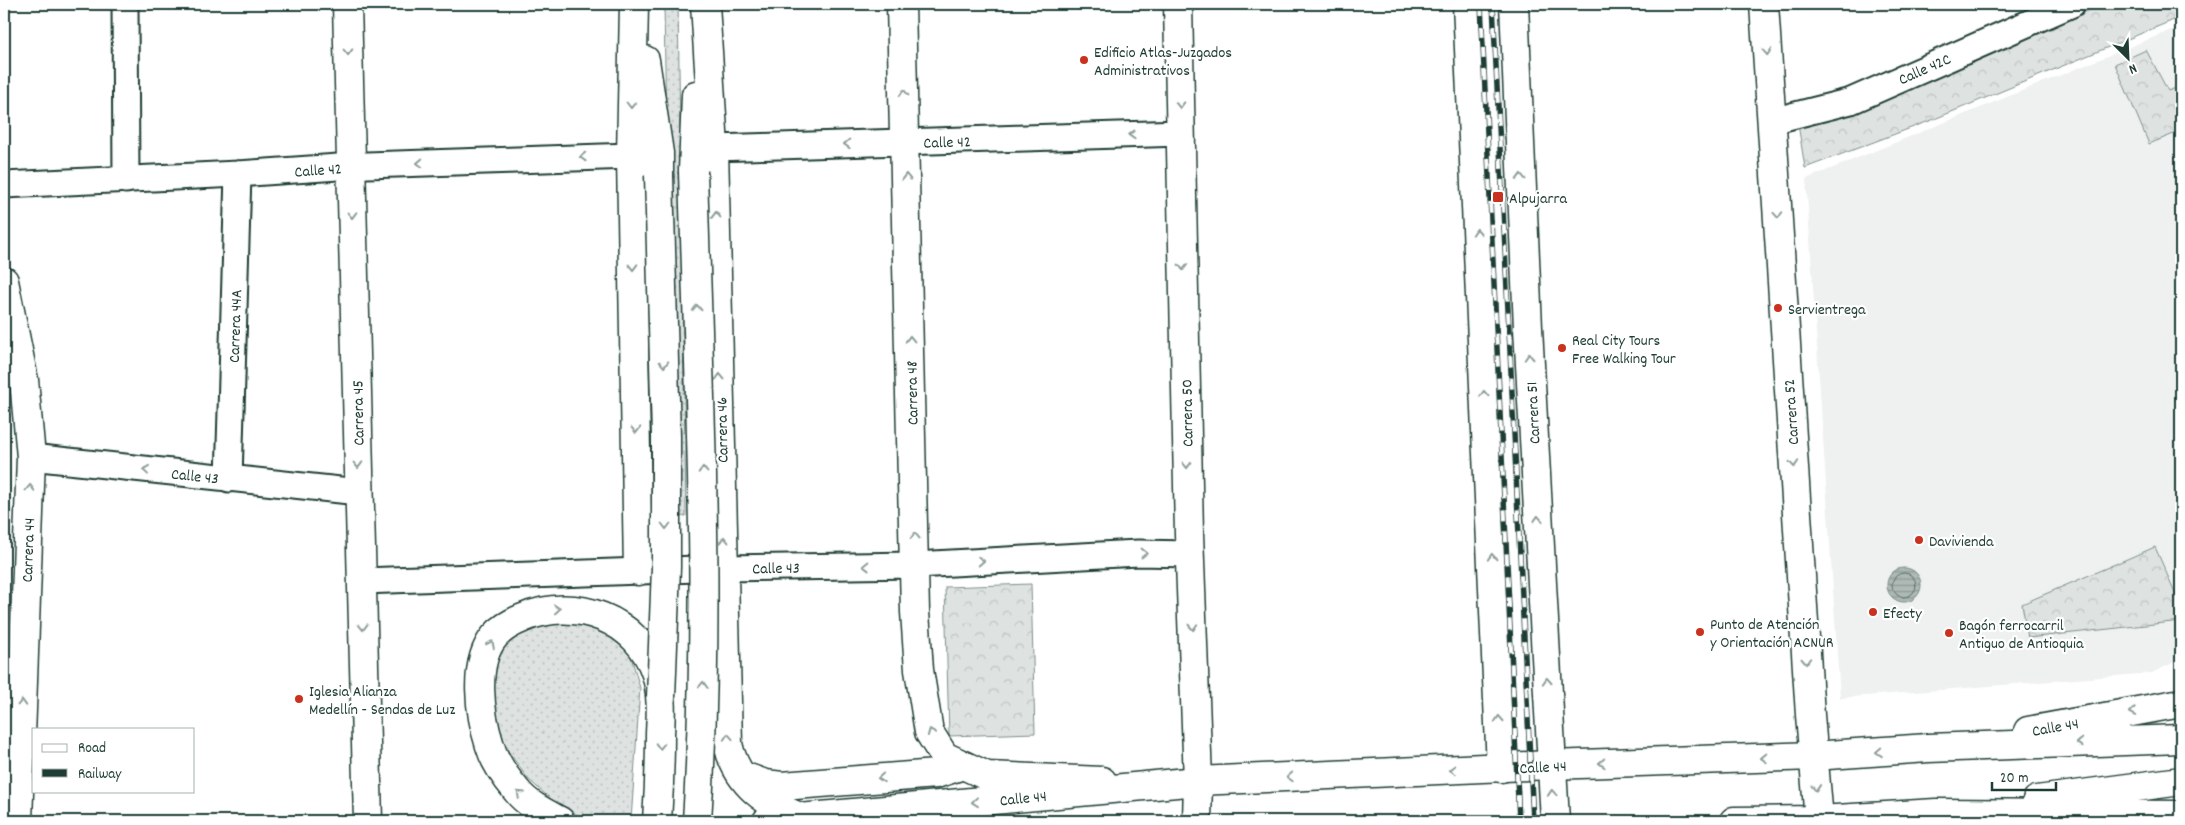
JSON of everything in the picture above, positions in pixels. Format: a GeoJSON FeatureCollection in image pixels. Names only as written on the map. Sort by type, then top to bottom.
{"type":"FeatureCollection","features":[{"type":"Feature","properties":{"kind":"main road","name":"Carrera 45"},"geometry":{"type":"LineString","coordinates":[[348,4],[368,821]]}},
{"type":"Feature","properties":{"kind":"main road"},"geometry":{"type":"LineString","coordinates":[[635,4],[632,156],[638,571]]}},
{"type":"Feature","properties":{"kind":"main road"},"geometry":{"type":"LineString","coordinates":[[635,4],[658,153],[659,175],[666,437],[666,568],[657,821]]}},
{"type":"Feature","properties":{"kind":"main road","name":"Carrera 46"},"geometry":{"type":"LineString","coordinates":[[703,4],[714,148],[728,744],[732,759],[740,775],[752,790],[769,803],[804,819]]}},
{"type":"Feature","properties":{"kind":"main road","name":"Carrera 46"},"geometry":{"type":"LineString","coordinates":[[697,821],[703,666],[704,543],[702,419],[693,172],[703,4]]}},
{"type":"Feature","properties":{"kind":"main road","name":"Carrera 48"},"geometry":{"type":"LineString","coordinates":[[901,4],[915,612],[919,670],[929,732],[944,756],[963,766]]}},
{"type":"Feature","properties":{"kind":"main road","name":"Carrera 50"},"geometry":{"type":"LineString","coordinates":[[1178,4],[1190,554],[1198,781],[1196,821]]}},
{"type":"Feature","properties":{"kind":"main road"},"geometry":{"type":"LineString","coordinates":[[1467,4],[1501,768]]}},
{"type":"Feature","properties":{"kind":"main road","name":"Carrera 51"},"geometry":{"type":"LineString","coordinates":[[1514,4],[1528,328],[1554,821]]}},
{"type":"Feature","properties":{"kind":"main road","name":"Carrera 52"},"geometry":{"type":"LineString","coordinates":[[1764,4],[1813,756],[1819,820]]}},
{"type":"Feature","properties":{"kind":"main road","name":"Carrera 44"},"geometry":{"type":"LineString","coordinates":[[4,282],[24,380],[31,457],[18,821]]}},
{"type":"Feature","properties":{"kind":"main road"},"geometry":{"type":"LineString","coordinates":[[560,821],[540,810],[518,793],[502,772],[490,747],[480,694],[482,663],[494,637],[511,623],[535,613],[559,608],[584,610],[608,618],[628,632],[645,651],[656,673],[661,697]]}},
{"type":"Feature","properties":{"kind":"main road","name":"Calle 44"},"geometry":{"type":"LineString","coordinates":[[1928,748],[2181,703]]}},
{"type":"Feature","properties":{"kind":"main road","name":"Calle 44"},"geometry":{"type":"LineString","coordinates":[[767,821],[1198,781],[1550,765],[1813,756],[1928,748],[2181,739]]}},
{"type":"Feature","properties":{"kind":"main road"},"geometry":{"type":"LineString","coordinates":[[740,775],[765,784],[782,786],[936,774],[963,766]]}},
{"type":"Feature","properties":{"kind":"main road","name":"Calle 44"},"geometry":{"type":"LineString","coordinates":[[963,766],[987,776],[1158,784]]}},
{"type":"Feature","properties":{"kind":"main road"},"geometry":{"type":"LineString","coordinates":[[1936,813],[2181,781]]}},
{"type":"Feature","properties":{"kind":"main road"},"geometry":{"type":"LineString","coordinates":[[1734,821],[1819,820],[1936,813],[2181,815]]}},
{"type":"Feature","properties":{"kind":"street"},"geometry":{"type":"LineString","coordinates":[[125,4],[126,180]]}},
{"type":"Feature","properties":{"kind":"street","name":"Calle 42C"},"geometry":{"type":"LineString","coordinates":[[1772,121],[1851,101],[2072,4]]}},
{"type":"Feature","properties":{"kind":"street","name":"Calle 42"},"geometry":{"type":"LineString","coordinates":[[714,148],[1180,133]]}},
{"type":"Feature","properties":{"kind":"street","name":"Calle 42"},"geometry":{"type":"LineString","coordinates":[[4,185],[238,174],[351,166],[632,156]]}},
{"type":"Feature","properties":{"kind":"street","name":"Carrera 44A"},"geometry":{"type":"LineString","coordinates":[[229,478],[238,174]]}},
{"type":"Feature","properties":{"kind":"street","name":"Calle 43"},"geometry":{"type":"LineString","coordinates":[[31,457],[359,492]]}},
{"type":"Feature","properties":{"kind":"street","name":"Calle 43"},"geometry":{"type":"LineString","coordinates":[[362,581],[725,568],[915,565],[1138,553],[1190,554]]}},
{"type":"Feature","properties":{"kind":"shaded area"},"geometry":{"type":"Polygon","coordinates":[[[2181,26],[2181,659],[2152,673],[1840,698],[1806,179],[2181,26]]]}},
{"type":"Feature","properties":{"kind":"green space"},"geometry":{"type":"Polygon","coordinates":[[[664,4],[678,4],[686,516],[672,517],[664,4]]]}},
{"type":"Feature","properties":{"kind":"green space"},"geometry":{"type":"Polygon","coordinates":[[[2103,4],[2181,4],[2181,17],[1932,120],[1805,168],[1798,124],[1867,105],[1975,62],[2103,4]]]}},
{"type":"Feature","properties":{"kind":"green space"},"geometry":{"type":"Polygon","coordinates":[[[2146,50],[2168,91],[2181,86],[2181,131],[2149,144],[2115,64],[2146,50]]]}},
{"type":"Feature","properties":{"kind":"green space"},"geometry":{"type":"Polygon","coordinates":[[[2155,547],[2181,606],[2181,621],[2028,638],[2022,604],[2155,547]]]}},
{"type":"Feature","properties":{"kind":"green space"},"geometry":{"type":"Polygon","coordinates":[[[1031,584],[1035,733],[949,736],[945,587],[1031,584]]]}},
{"type":"Feature","properties":{"kind":"green space"},"geometry":{"type":"Polygon","coordinates":[[[574,617],[628,646],[640,688],[631,821],[585,819],[554,802],[528,779],[506,748],[490,714],[497,641],[514,627],[574,617]]]}},
{"type":"Feature","properties":{"kind":"water"},"geometry":{"type":"Polygon","coordinates":[[[1904,568],[1911,569],[1916,573],[1920,578],[1920,592],[1916,597],[1911,601],[1904,602],[1897,601],[1892,597],[1888,592],[1887,585],[1888,578],[1892,573],[1897,569],[1904,568]]]}},
{"type":"Feature","properties":{"kind":"railway"},"geometry":{"type":"LineString","coordinates":[[1481,4],[1519,821]]}},
{"type":"Feature","properties":{"kind":"railway"},"geometry":{"type":"LineString","coordinates":[[1493,4],[1533,821]]}},
{"type":"Feature","properties":{"kind":"place","name":"Edificio Atlas-Juzgados Administrativos"},"geometry":{"type":"Point","coordinates":[1084,60]}},
{"type":"Feature","properties":{"kind":"place","name":"Alpujarra"},"geometry":{"type":"Point","coordinates":[1498,197]}},
{"type":"Feature","properties":{"kind":"place","name":"Servientrega"},"geometry":{"type":"Point","coordinates":[1778,308]}},
{"type":"Feature","properties":{"kind":"place","name":"Real City Tours Free Walking Tour"},"geometry":{"type":"Point","coordinates":[1562,348]}},
{"type":"Feature","properties":{"kind":"place","name":"Davivienda"},"geometry":{"type":"Point","coordinates":[1919,540]}},
{"type":"Feature","properties":{"kind":"place","name":"Efecty"},"geometry":{"type":"Point","coordinates":[1873,612]}},
{"type":"Feature","properties":{"kind":"place","name":"Punto de Atención y Orientación ACNUR"},"geometry":{"type":"Point","coordinates":[1700,632]}},
{"type":"Feature","properties":{"kind":"place","name":"Bagón ferrocarril Antiguo de Antioquia"},"geometry":{"type":"Point","coordinates":[1949,633]}},
{"type":"Feature","properties":{"kind":"place","name":"Iglesia Alianza Medellín - Sendas de Luz"},"geometry":{"type":"Point","coordinates":[299,699]}}]}
